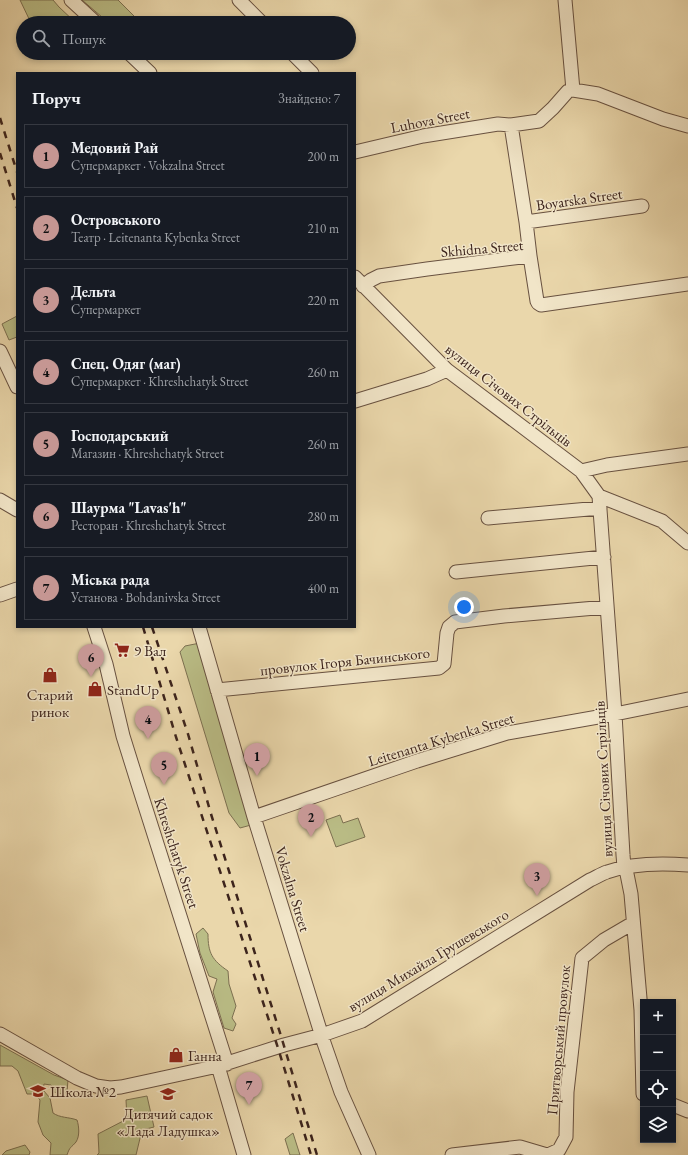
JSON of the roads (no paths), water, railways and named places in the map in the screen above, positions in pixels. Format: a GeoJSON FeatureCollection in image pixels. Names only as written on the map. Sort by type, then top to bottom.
{"type":"FeatureCollection","features":[{"type":"Feature","properties":{"kind":"street"},"geometry":{"type":"LineString","coordinates":[[70,0],[88,16]]}},
{"type":"Feature","properties":{"kind":"street"},"geometry":{"type":"LineString","coordinates":[[239,0],[255,16]]}},
{"type":"Feature","properties":{"kind":"street"},"geometry":{"type":"LineString","coordinates":[[565,0],[573,90]]}},
{"type":"Feature","properties":{"kind":"street"},"geometry":{"type":"LineString","coordinates":[[136,60],[149,72]]}},
{"type":"Feature","properties":{"kind":"street"},"geometry":{"type":"LineString","coordinates":[[299,60],[311,72]]}},
{"type":"Feature","properties":{"kind":"street"},"geometry":{"type":"LineString","coordinates":[[511,125],[539,121],[568,91],[573,90],[598,94],[688,126]]}},
{"type":"Feature","properties":{"kind":"street","name":"Luhova Street"},"geometry":{"type":"LineString","coordinates":[[356,152],[423,136],[498,124],[511,125]]}},
{"type":"Feature","properties":{"kind":"street","name":"Boyarska Street"},"geometry":{"type":"LineString","coordinates":[[511,125],[526,222],[642,206]]}},
{"type":"Feature","properties":{"kind":"street"},"geometry":{"type":"LineString","coordinates":[[526,222],[530,256]]}},
{"type":"Feature","properties":{"kind":"street","name":"Skhidna Street"},"geometry":{"type":"LineString","coordinates":[[359,281],[371,280],[379,276],[530,256],[537,301],[541,305],[688,284]]}},
{"type":"Feature","properties":{"kind":"street","name":"вулиця Січових Стрільців"},"geometry":{"type":"LineString","coordinates":[[359,281],[447,370],[581,471],[599,502],[615,714],[624,867],[631,894],[641,1010],[642,1071]]}},
{"type":"Feature","properties":{"kind":"street"},"geometry":{"type":"LineString","coordinates":[[0,351],[16,385]]}},
{"type":"Feature","properties":{"kind":"street"},"geometry":{"type":"LineString","coordinates":[[356,401],[427,379],[447,370]]}},
{"type":"Feature","properties":{"kind":"street"},"geometry":{"type":"LineString","coordinates":[[581,471],[607,465],[688,454]]}},
{"type":"Feature","properties":{"kind":"street"},"geometry":{"type":"LineString","coordinates":[[0,500],[16,509]]}},
{"type":"Feature","properties":{"kind":"street"},"geometry":{"type":"LineString","coordinates":[[488,518],[599,502],[662,522],[688,543]]}},
{"type":"Feature","properties":{"kind":"street"},"geometry":{"type":"LineString","coordinates":[[456,572],[604,557]]}},
{"type":"Feature","properties":{"kind":"street"},"geometry":{"type":"LineString","coordinates":[[0,595],[16,589]]}},
{"type":"Feature","properties":{"kind":"street","name":"провулок Ігоря Бачинського"},"geometry":{"type":"LineString","coordinates":[[217,690],[439,668],[444,664],[448,627],[456,622],[518,614],[607,607]]}},
{"type":"Feature","properties":{"kind":"street","name":"Khreshchatyk Street"},"geometry":{"type":"LineString","coordinates":[[94,628],[106,664],[138,784],[223,1065],[244,1155]]}},
{"type":"Feature","properties":{"kind":"street","name":"Vokzalna Street"},"geometry":{"type":"LineString","coordinates":[[199,628],[254,817],[322,1035],[341,1092],[369,1155]]}},
{"type":"Feature","properties":{"kind":"street","name":"Leitenanta Kybenka Street"},"geometry":{"type":"LineString","coordinates":[[254,817],[417,761],[507,733],[615,714],[688,699]]}},
{"type":"Feature","properties":{"kind":"street","name":"вулиця Михайла Грушевського"},"geometry":{"type":"LineString","coordinates":[[0,1034],[77,1078],[96,1086],[110,1088],[121,1087],[223,1065],[348,1027],[362,1021],[590,880],[607,872],[624,867],[662,863],[688,865]]}},
{"type":"Feature","properties":{"kind":"street","name":"Притворський провулок"},"geometry":{"type":"LineString","coordinates":[[452,1155],[520,1147],[548,1155],[559,1150],[566,1137],[567,1092],[582,958],[604,940],[633,923]]}},
{"type":"Feature","properties":{"kind":"street"},"geometry":{"type":"LineString","coordinates":[[676,1106],[688,1111]]}},
{"type":"Feature","properties":{"kind":"railway"},"geometry":{"type":"LineString","coordinates":[[0,118],[16,169]]}},
{"type":"Feature","properties":{"kind":"railway"},"geometry":{"type":"LineString","coordinates":[[0,153],[16,205]]}},
{"type":"Feature","properties":{"kind":"railway"},"geometry":{"type":"LineString","coordinates":[[143,628],[176,737],[278,1048],[311,1155]]}},
{"type":"Feature","properties":{"kind":"railway"},"geometry":{"type":"LineString","coordinates":[[152,628],[188,734],[211,814],[317,1155]]}},
{"type":"Feature","properties":{"kind":"place","name":"9 Вал"},"geometry":{"type":"Point","coordinates":[122,650]}},
{"type":"Feature","properties":{"kind":"place","name":"Старий ринок"},"geometry":{"type":"Point","coordinates":[50,675]}},
{"type":"Feature","properties":{"kind":"place","name":"Шаурма \"Lavas'h\""},"geometry":{"type":"Point","coordinates":[91,677]}},
{"type":"Feature","properties":{"kind":"place","name":"StandUp"},"geometry":{"type":"Point","coordinates":[95,689]}},
{"type":"Feature","properties":{"kind":"place","name":"Спец. Одяг (маг)"},"geometry":{"type":"Point","coordinates":[148,739]}},
{"type":"Feature","properties":{"kind":"place","name":"Медовий Рай"},"geometry":{"type":"Point","coordinates":[257,776]}},
{"type":"Feature","properties":{"kind":"place","name":"Господарський"},"geometry":{"type":"Point","coordinates":[164,785]}},
{"type":"Feature","properties":{"kind":"place","name":"Островського"},"geometry":{"type":"Point","coordinates":[311,837]}},
{"type":"Feature","properties":{"kind":"place","name":"Дельта"},"geometry":{"type":"Point","coordinates":[537,896]}},
{"type":"Feature","properties":{"kind":"place","name":"Ганна"},"geometry":{"type":"Point","coordinates":[176,1055]}},
{"type":"Feature","properties":{"kind":"place","name":"Школа №2"},"geometry":{"type":"Point","coordinates":[38,1091]}},
{"type":"Feature","properties":{"kind":"place","name":"Дитячий садок «Лада Ладушка»"},"geometry":{"type":"Point","coordinates":[168,1094]}},
{"type":"Feature","properties":{"kind":"place","name":"Міська рада"},"geometry":{"type":"Point","coordinates":[249,1105]}}]}
